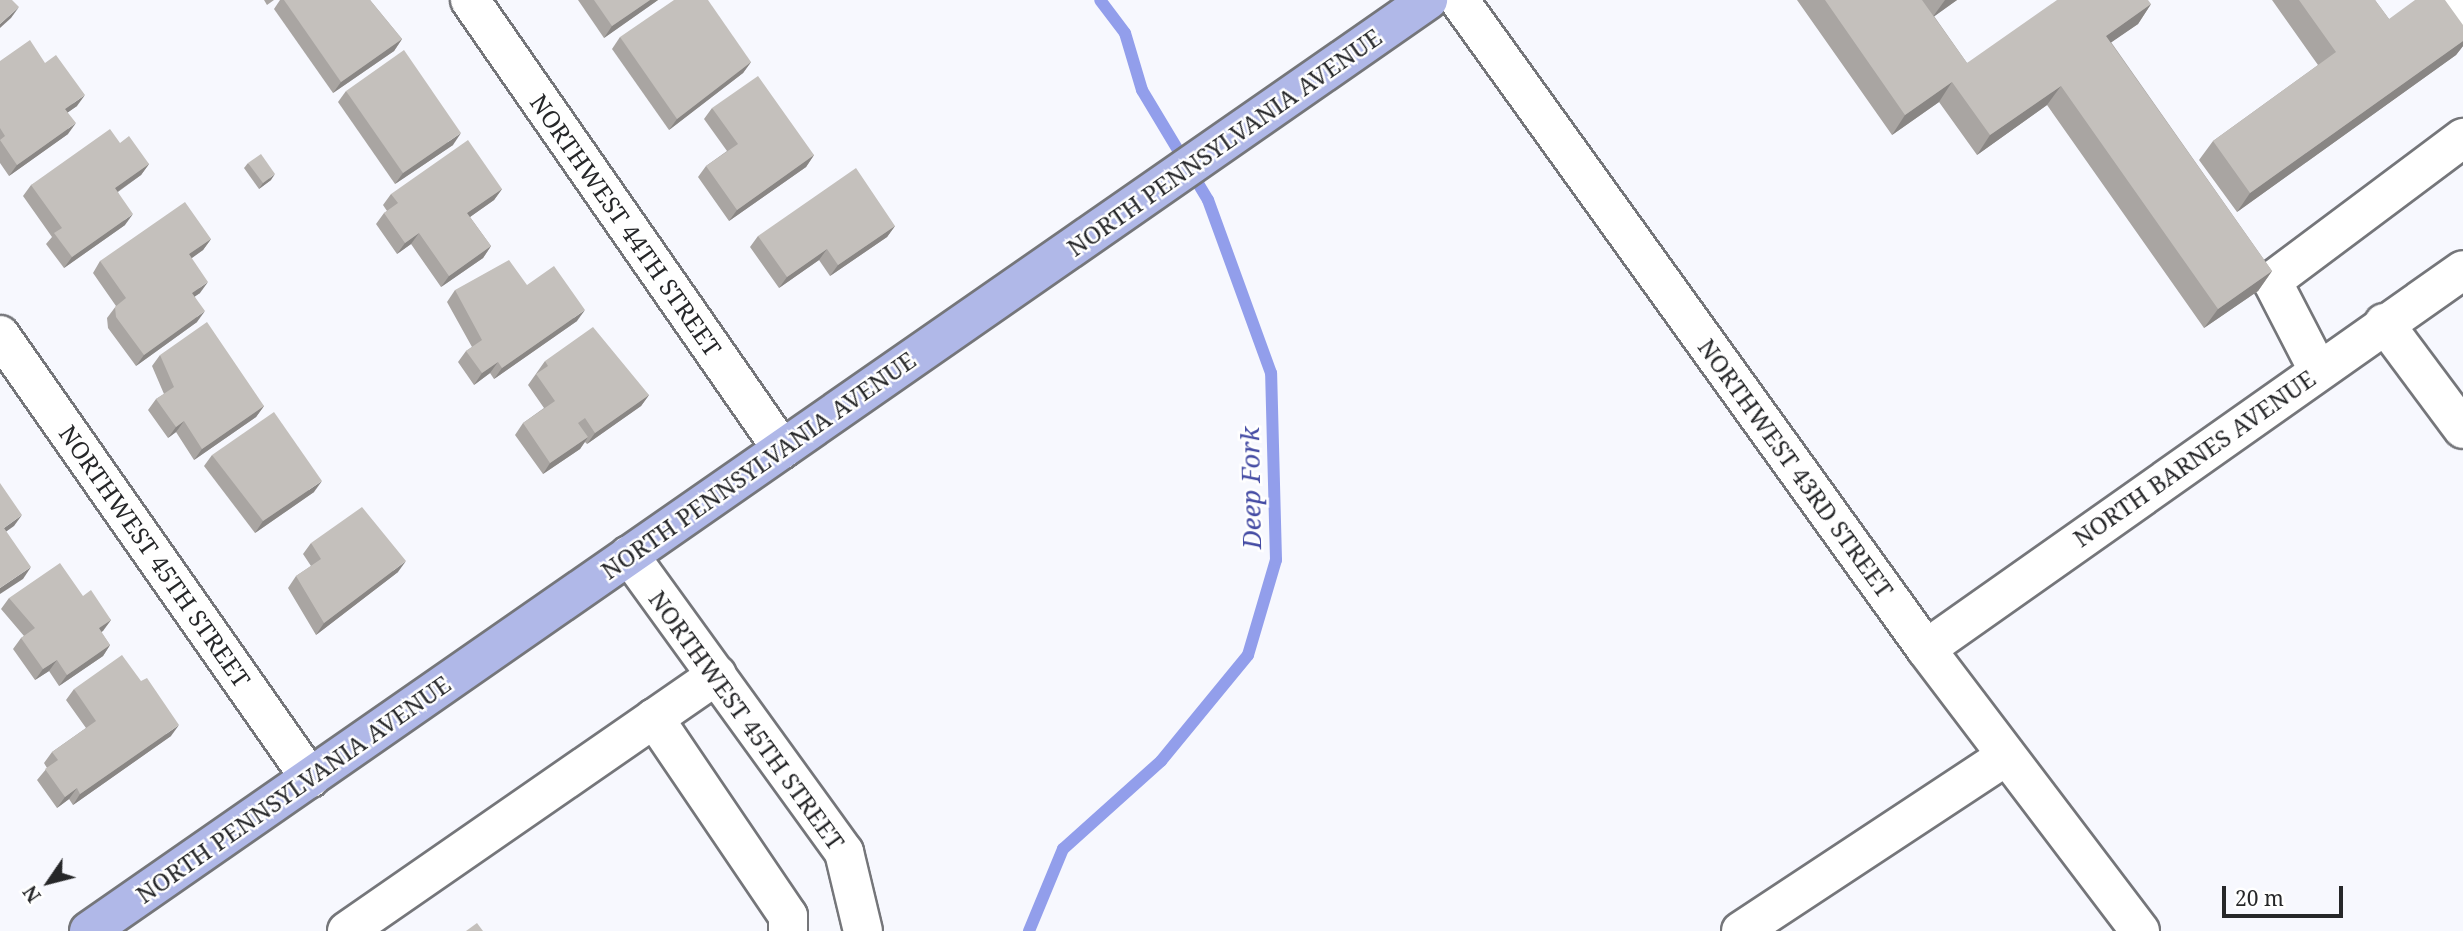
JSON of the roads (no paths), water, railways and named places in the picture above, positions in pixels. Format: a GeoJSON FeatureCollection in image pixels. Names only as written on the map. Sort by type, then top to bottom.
{"type":"FeatureCollection","features":[{"type":"Feature","properties":{"kind":"main road","name":"NORTH PENNSYLVANIA AVENUE"},"geometry":{"type":"LineString","coordinates":[[89,931],[1428,0]]}},
{"type":"Feature","properties":{"kind":"street","name":"NORTHWEST 44TH STREET"},"geometry":{"type":"LineString","coordinates":[[470,0],[782,449]]}},
{"type":"Feature","properties":{"kind":"street","name":"NORTHWEST 43RD STREET"},"geometry":{"type":"LineString","coordinates":[[1459,0],[1927,649],[2140,931]]}},
{"type":"Feature","properties":{"kind":"street"},"geometry":{"type":"LineString","coordinates":[[2445,0],[2463,24]]}},
{"type":"Feature","properties":{"kind":"street"},"geometry":{"type":"LineString","coordinates":[[2318,370],[2272,281],[2463,138]]}},
{"type":"Feature","properties":{"kind":"street","name":"NORTH BARNES AVENUE"},"geometry":{"type":"LineString","coordinates":[[1927,649],[2384,323],[2463,270]]}},
{"type":"Feature","properties":{"kind":"street"},"geometry":{"type":"LineString","coordinates":[[2384,323],[2461,423]]}},
{"type":"Feature","properties":{"kind":"street","name":"NORTHWEST 45TH STREET"},"geometry":{"type":"LineString","coordinates":[[0,335],[310,778]]}},
{"type":"Feature","properties":{"kind":"street","name":"NORTHWEST 45TH STREET"},"geometry":{"type":"LineString","coordinates":[[629,555],[844,852],[863,931]]}},
{"type":"Feature","properties":{"kind":"street"},"geometry":{"type":"LineString","coordinates":[[347,931],[717,675]]}},
{"type":"Feature","properties":{"kind":"street"},"geometry":{"type":"LineString","coordinates":[[654,718],[788,916],[788,931]]}},
{"type":"Feature","properties":{"kind":"street"},"geometry":{"type":"LineString","coordinates":[[1741,931],[2006,756]]}},
{"type":"Feature","properties":{"kind":"waterway","name":"Deep Fork"},"geometry":{"type":"LineString","coordinates":[[1029,931],[1063,849],[1161,761],[1248,655],[1276,560],[1271,373],[1208,200],[1142,90],[1125,33],[1100,0]]}}]}
